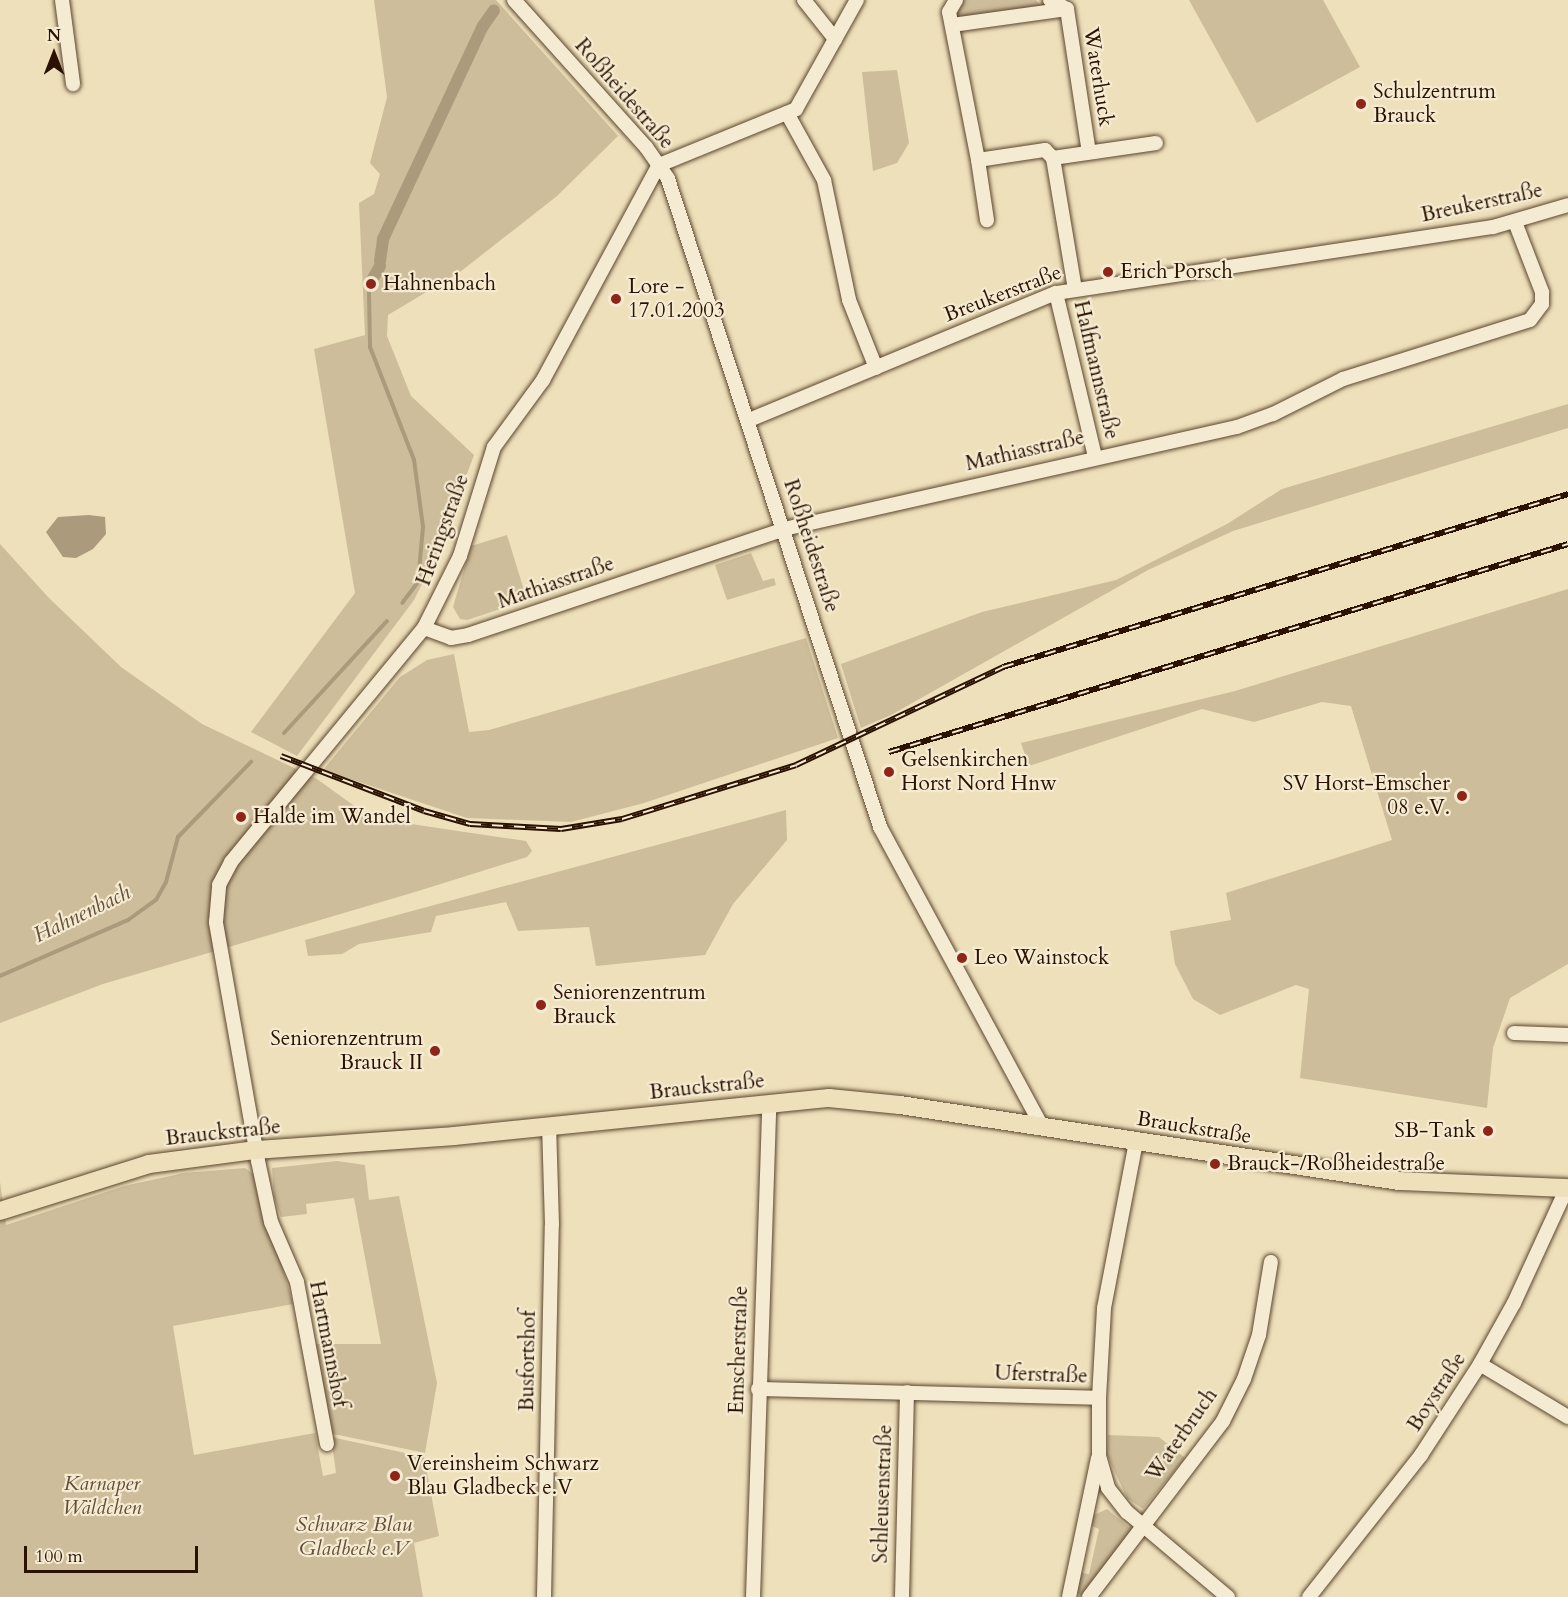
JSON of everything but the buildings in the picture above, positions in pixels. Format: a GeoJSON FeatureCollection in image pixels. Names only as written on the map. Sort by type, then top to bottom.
{"type":"FeatureCollection","features":[{"type":"Feature","properties":{"kind":"main road","name":"Brauckstraße"},"geometry":{"type":"LineString","coordinates":[[0,1211],[149,1164],[256,1150],[549,1126],[829,1098],[868,1101],[1422,1183],[1567,1188]]}},
{"type":"Feature","properties":{"kind":"street"},"geometry":{"type":"LineString","coordinates":[[62,0],[73,84]]}},
{"type":"Feature","properties":{"kind":"street","name":"Roßheidestraße"},"geometry":{"type":"LineString","coordinates":[[514,0],[659,165],[673,192],[880,827],[1042,1126]]}},
{"type":"Feature","properties":{"kind":"street"},"geometry":{"type":"LineString","coordinates":[[804,0],[835,39]]}},
{"type":"Feature","properties":{"kind":"street"},"geometry":{"type":"LineString","coordinates":[[659,165],[796,109],[857,0]]}},
{"type":"Feature","properties":{"kind":"street"},"geometry":{"type":"LineString","coordinates":[[956,0],[949,12],[978,160],[987,220]]}},
{"type":"Feature","properties":{"kind":"street","name":"Waterhuck"},"geometry":{"type":"LineString","coordinates":[[1050,0],[1067,9]]}},
{"type":"Feature","properties":{"kind":"street","name":"Waterhuck"},"geometry":{"type":"LineString","coordinates":[[952,25],[1067,9]]}},
{"type":"Feature","properties":{"kind":"street","name":"Waterhuck"},"geometry":{"type":"LineString","coordinates":[[1067,9],[1089,152]]}},
{"type":"Feature","properties":{"kind":"street"},"geometry":{"type":"LineString","coordinates":[[787,113],[825,180],[849,300],[876,368]]}},
{"type":"Feature","properties":{"kind":"street","name":"Waterhuck"},"geometry":{"type":"LineString","coordinates":[[978,160],[1044,150],[1053,158],[1156,143]]}},
{"type":"Feature","properties":{"kind":"street"},"geometry":{"type":"LineString","coordinates":[[1053,158],[1075,289]]}},
{"type":"Feature","properties":{"kind":"street","name":"Heringstraße"},"geometry":{"type":"LineString","coordinates":[[256,1150],[216,922],[219,885],[231,862],[424,628],[441,599],[460,556],[494,447],[543,380],[659,165]]}},
{"type":"Feature","properties":{"kind":"street","name":"Breukerstraße"},"geometry":{"type":"LineString","coordinates":[[749,420],[1056,293],[1515,222],[1568,205]]}},
{"type":"Feature","properties":{"kind":"street","name":"Mathiasstraße"},"geometry":{"type":"LineString","coordinates":[[424,628],[451,638],[468,635],[784,529],[1255,421],[1343,379],[1530,320],[1542,304],[1542,292],[1515,222]]}},
{"type":"Feature","properties":{"kind":"street","name":"Halfmannstraße"},"geometry":{"type":"LineString","coordinates":[[1056,293],[1095,457]]}},
{"type":"Feature","properties":{"kind":"street"},"geometry":{"type":"LineString","coordinates":[[1514,1034],[1568,1035]]}},
{"type":"Feature","properties":{"kind":"street","name":"Emscherstraße"},"geometry":{"type":"LineString","coordinates":[[753,1597],[769,1104]]}},
{"type":"Feature","properties":{"kind":"street","name":"Busfortshof"},"geometry":{"type":"LineString","coordinates":[[544,1597],[552,1226],[549,1126]]}},
{"type":"Feature","properties":{"kind":"street","name":"Uferstraße"},"geometry":{"type":"LineString","coordinates":[[758,1389],[1099,1398],[1104,1308],[1136,1142]]}},
{"type":"Feature","properties":{"kind":"street","name":"Hartmannshof"},"geometry":{"type":"LineString","coordinates":[[256,1150],[271,1222],[297,1282],[327,1444]]}},
{"type":"Feature","properties":{"kind":"street","name":"Boystraße"},"geometry":{"type":"LineString","coordinates":[[1309,1597],[1421,1455],[1480,1364],[1514,1303],[1567,1188]]}},
{"type":"Feature","properties":{"kind":"street","name":"Waterbruch"},"geometry":{"type":"LineString","coordinates":[[1089,1597],[1223,1421],[1244,1379],[1259,1335],[1271,1262]]}},
{"type":"Feature","properties":{"kind":"street"},"geometry":{"type":"LineString","coordinates":[[1480,1364],[1568,1418]]}},
{"type":"Feature","properties":{"kind":"street","name":"Schleusenstraße"},"geometry":{"type":"LineString","coordinates":[[902,1597],[907,1392]]}},
{"type":"Feature","properties":{"kind":"street"},"geometry":{"type":"LineString","coordinates":[[1070,1597],[1099,1456],[1099,1398]]}},
{"type":"Feature","properties":{"kind":"street"},"geometry":{"type":"LineString","coordinates":[[1099,1456],[1108,1488],[1127,1512],[1228,1597]]}},
{"type":"Feature","properties":{"kind":"green space"},"geometry":{"type":"Polygon","coordinates":[[[374,0],[496,0],[618,136],[557,196],[460,272],[388,315],[387,336],[411,396],[474,455],[437,554],[414,600],[297,756],[251,732],[355,593],[314,349],[365,335],[359,203],[374,194],[380,174],[370,163],[387,97],[374,0]]]}},
{"type":"Feature","properties":{"kind":"green space"},"geometry":{"type":"Polygon","coordinates":[[[961,0],[1036,0],[1042,7],[958,19],[955,11],[961,0]]]}},
{"type":"Feature","properties":{"kind":"green space"},"geometry":{"type":"Polygon","coordinates":[[[1189,0],[1323,0],[1360,67],[1257,123],[1189,0]]]}},
{"type":"Feature","properties":{"kind":"green space"},"geometry":{"type":"Polygon","coordinates":[[[897,70],[909,143],[897,163],[873,171],[862,72],[897,70]]]}},
{"type":"Feature","properties":{"kind":"green space"},"geometry":{"type":"Polygon","coordinates":[[[1568,404],[1568,428],[1233,531],[1148,570],[891,715],[861,728],[841,664],[982,612],[1116,580],[1227,524],[1282,489],[1568,404]]]}},
{"type":"Feature","properties":{"kind":"green space"},"geometry":{"type":"Polygon","coordinates":[[[507,535],[527,600],[467,620],[460,619],[453,607],[471,546],[507,535]]]}},
{"type":"Feature","properties":{"kind":"green space"},"geometry":{"type":"Polygon","coordinates":[[[0,544],[48,597],[121,667],[202,724],[317,779],[371,818],[526,841],[532,851],[527,857],[415,892],[103,984],[0,1023],[0,544]]]}},
{"type":"Feature","properties":{"kind":"green space"},"geometry":{"type":"Polygon","coordinates":[[[751,553],[763,581],[774,578],[776,585],[727,600],[715,565],[751,553]]]}},
{"type":"Feature","properties":{"kind":"green space"},"geometry":{"type":"Polygon","coordinates":[[[1568,589],[1568,964],[1510,998],[1493,1048],[1487,1108],[1300,1078],[1309,989],[1296,985],[1220,1015],[1193,999],[1175,964],[1170,931],[1231,920],[1226,893],[1392,840],[1351,706],[1322,702],[1254,722],[1202,709],[1029,766],[1021,743],[1235,691],[1568,589]]]}},
{"type":"Feature","properties":{"kind":"green space"},"geometry":{"type":"Polygon","coordinates":[[[806,638],[838,738],[644,803],[571,822],[467,818],[323,770],[400,677],[427,660],[454,654],[469,732],[489,730],[806,638]]]}},
{"type":"Feature","properties":{"kind":"green space"},"geometry":{"type":"Polygon","coordinates":[[[786,810],[787,840],[733,904],[705,955],[596,966],[589,927],[518,931],[506,902],[436,916],[431,932],[359,944],[342,954],[308,956],[305,940],[786,810]]]}},
{"type":"Feature","properties":{"kind":"green space"},"geometry":{"type":"Polygon","coordinates":[[[337,1161],[365,1165],[369,1200],[399,1196],[437,1383],[425,1453],[329,1433],[314,1344],[381,1344],[354,1198],[306,1204],[307,1214],[281,1217],[274,1197],[272,1168],[337,1161]]]}},
{"type":"Feature","properties":{"kind":"green space"},"geometry":{"type":"Polygon","coordinates":[[[245,1168],[256,1176],[293,1304],[173,1326],[194,1455],[315,1433],[323,1476],[336,1473],[331,1437],[424,1457],[439,1536],[414,1543],[423,1597],[0,1597],[0,1182],[6,1225],[124,1186],[184,1173],[245,1168]]]}},
{"type":"Feature","properties":{"kind":"green space"},"geometry":{"type":"Polygon","coordinates":[[[1108,1435],[1159,1437],[1185,1458],[1143,1509],[1127,1498],[1107,1455],[1108,1435]]]}},
{"type":"Feature","properties":{"kind":"green space"},"geometry":{"type":"Polygon","coordinates":[[[1107,1509],[1132,1530],[1081,1596],[1076,1591],[1080,1573],[1089,1574],[1099,1529],[1090,1525],[1092,1516],[1107,1509]]]}},
{"type":"Feature","properties":{"kind":"shaded area"},"geometry":{"type":"Polygon","coordinates":[[[89,515],[105,517],[106,534],[93,549],[76,558],[63,557],[46,532],[58,517],[89,515]]]}},
{"type":"Feature","properties":{"kind":"waterway","name":"Hahnenbach"},"geometry":{"type":"LineString","coordinates":[[380,261],[383,239],[483,26],[494,10]]}},
{"type":"Feature","properties":{"kind":"waterway","name":"Hahnenbach"},"geometry":{"type":"LineString","coordinates":[[372,280],[380,266]]}},
{"type":"Feature","properties":{"kind":"waterway","name":"Hahnenbach"},"geometry":{"type":"LineString","coordinates":[[369,293],[370,347],[414,460],[423,527],[418,582],[402,603]]}},
{"type":"Feature","properties":{"kind":"waterway","name":"Hahnenbach"},"geometry":{"type":"LineString","coordinates":[[284,733],[387,621]]}},
{"type":"Feature","properties":{"kind":"waterway","name":"Hahnenbach"},"geometry":{"type":"LineString","coordinates":[[0,976],[128,920],[156,900],[166,882],[178,837],[251,762]]}},
{"type":"Feature","properties":{"kind":"railway"},"geometry":{"type":"LineString","coordinates":[[281,756],[424,811],[470,824],[561,829],[622,819],[796,765],[1003,667],[1568,494]]}},
{"type":"Feature","properties":{"kind":"railway"},"geometry":{"type":"LineString","coordinates":[[889,752],[1568,544]]}},
{"type":"Feature","properties":{"kind":"place","name":"Schulzentrum Brauck"},"geometry":{"type":"Point","coordinates":[1361,104]}},
{"type":"Feature","properties":{"kind":"place","name":"Erich Porsch"},"geometry":{"type":"Point","coordinates":[1108,272]}},
{"type":"Feature","properties":{"kind":"place","name":"Hahnenbach"},"geometry":{"type":"Point","coordinates":[371,284]}},
{"type":"Feature","properties":{"kind":"place","name":"Lore - 17.01.2003"},"geometry":{"type":"Point","coordinates":[616,299]}},
{"type":"Feature","properties":{"kind":"place","name":"Gelsenkirchen Horst Nord Hnw"},"geometry":{"type":"Point","coordinates":[889,772]}},
{"type":"Feature","properties":{"kind":"place","name":"SV Horst-Emscher 08 e.V."},"geometry":{"type":"Point","coordinates":[1462,796]}},
{"type":"Feature","properties":{"kind":"place","name":"Halde im Wandel"},"geometry":{"type":"Point","coordinates":[241,817]}},
{"type":"Feature","properties":{"kind":"place","name":"Leo Wainstock"},"geometry":{"type":"Point","coordinates":[962,958]}},
{"type":"Feature","properties":{"kind":"place","name":"Seniorenzentrum Brauck"},"geometry":{"type":"Point","coordinates":[541,1005]}},
{"type":"Feature","properties":{"kind":"place","name":"Seniorenzentrum Brauck II"},"geometry":{"type":"Point","coordinates":[435,1051]}},
{"type":"Feature","properties":{"kind":"place","name":"SB-Tank"},"geometry":{"type":"Point","coordinates":[1488,1131]}},
{"type":"Feature","properties":{"kind":"place","name":"Brauck-/Roßheidestraße"},"geometry":{"type":"Point","coordinates":[1215,1164]}},
{"type":"Feature","properties":{"kind":"place","name":"Vereinsheim Schwarz Blau Gladbeck e.V"},"geometry":{"type":"Point","coordinates":[395,1476]}},
{"type":"Feature","properties":{"kind":"park label","name":"Karnaper Wäldchen"},"geometry":{"type":"Point","coordinates":[102,1496]}},
{"type":"Feature","properties":{"kind":"park label","name":"Schwarz Blau Gladbeck e.V"},"geometry":{"type":"Point","coordinates":[354,1537]}}]}
